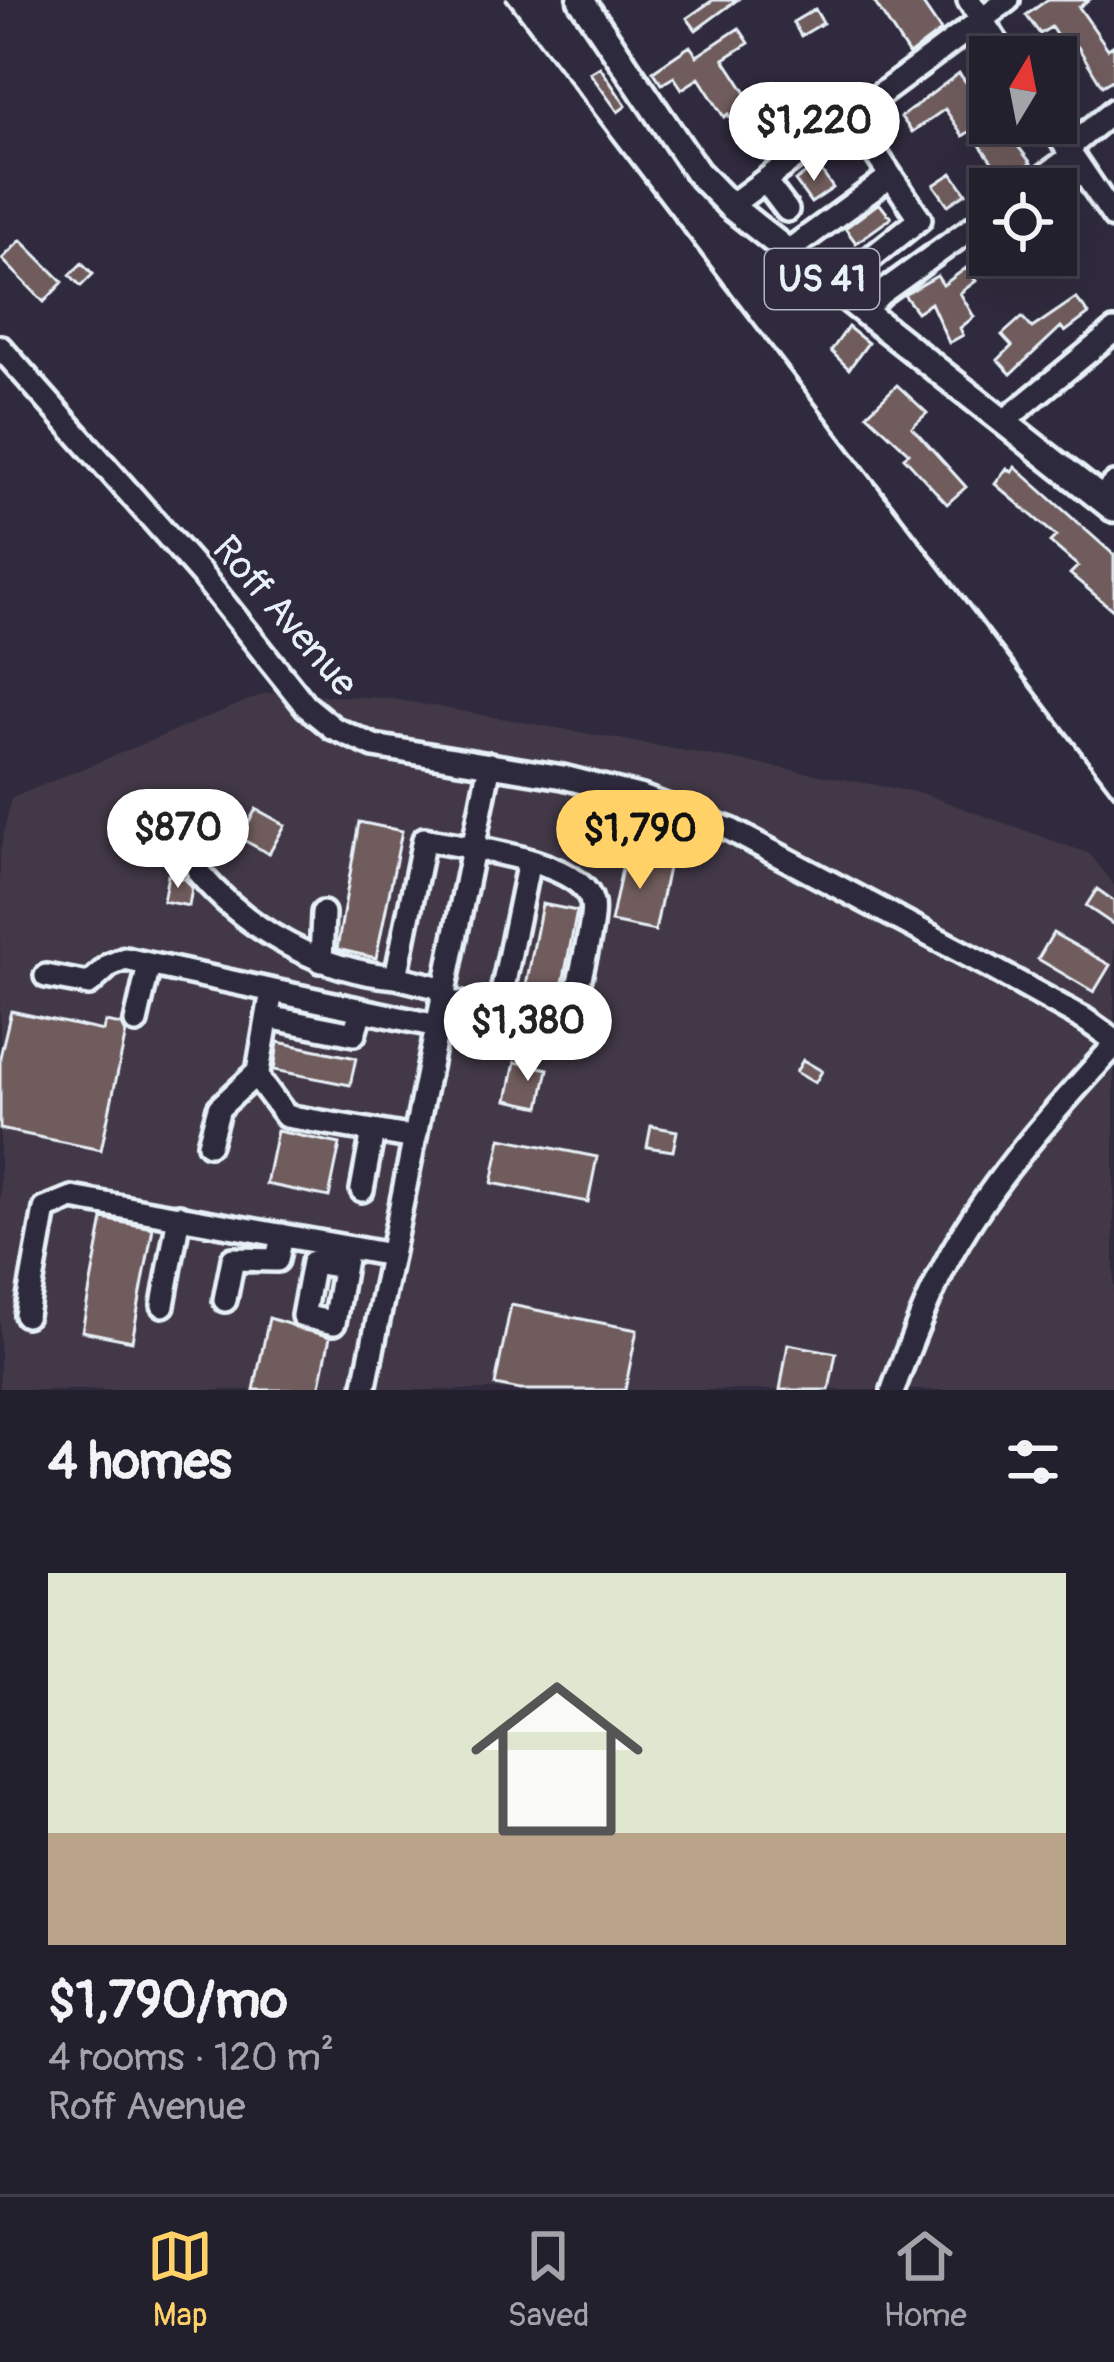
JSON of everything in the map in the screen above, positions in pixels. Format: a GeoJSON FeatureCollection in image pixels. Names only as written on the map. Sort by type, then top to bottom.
{"type":"FeatureCollection","features":[{"type":"Feature","properties":{"kind":"main road","name":"US 41"},"geometry":{"type":"LineString","coordinates":[[581,0],[698,172],[730,206],[1003,422],[1109,497]]}},
{"type":"Feature","properties":{"kind":"street"},"geometry":{"type":"LineString","coordinates":[[730,206],[851,116],[975,10],[1008,0]]}},
{"type":"Feature","properties":{"kind":"street"},"geometry":{"type":"LineString","coordinates":[[975,10],[992,36]]}},
{"type":"Feature","properties":{"kind":"street"},"geometry":{"type":"LineString","coordinates":[[1052,168],[1114,110]]}},
{"type":"Feature","properties":{"kind":"street"},"geometry":{"type":"LineString","coordinates":[[833,288],[920,219],[851,116]]}},
{"type":"Feature","properties":{"kind":"street"},"geometry":{"type":"LineString","coordinates":[[1064,144],[1114,217]]}},
{"type":"Feature","properties":{"kind":"street"},"geometry":{"type":"LineString","coordinates":[[788,251],[891,176]]}},
{"type":"Feature","properties":{"kind":"street"},"geometry":{"type":"LineString","coordinates":[[765,181],[787,211]]}},
{"type":"Feature","properties":{"kind":"street"},"geometry":{"type":"LineString","coordinates":[[863,312],[969,230]]}},
{"type":"Feature","properties":{"kind":"street"},"geometry":{"type":"LineString","coordinates":[[1003,422],[1114,331]]}},
{"type":"Feature","properties":{"kind":"street","name":"Roff Avenue"},"geometry":{"type":"LineString","coordinates":[[0,346],[186,556],[306,706],[334,728],[374,746],[490,764],[642,797],[730,830],[1084,1019],[1114,1043]]}},
{"type":"Feature","properties":{"kind":"street"},"geometry":{"type":"LineString","coordinates":[[364,1390],[490,764]]}},
{"type":"Feature","properties":{"kind":"street"},"geometry":{"type":"LineString","coordinates":[[199,873],[219,897],[301,953],[340,968],[396,977],[498,1012],[554,1023],[572,1013],[594,907],[586,888],[550,866],[424,839],[396,977]]}},
{"type":"Feature","properties":{"kind":"street"},"geometry":{"type":"LineString","coordinates":[[498,1012],[529,861]]}},
{"type":"Feature","properties":{"kind":"street"},"geometry":{"type":"LineString","coordinates":[[321,961],[322,913]]}},
{"type":"Feature","properties":{"kind":"street"},"geometry":{"type":"LineString","coordinates":[[46,976],[89,984],[110,965],[125,959],[437,1026]]}},
{"type":"Feature","properties":{"kind":"street"},"geometry":{"type":"LineString","coordinates":[[136,1022],[148,964]]}},
{"type":"Feature","properties":{"kind":"street"},"geometry":{"type":"LineString","coordinates":[[272,991],[260,1081],[286,1116],[415,1138]]}},
{"type":"Feature","properties":{"kind":"street"},"geometry":{"type":"LineString","coordinates":[[268,1017],[354,1034],[361,1010]]}},
{"type":"Feature","properties":{"kind":"street"},"geometry":{"type":"LineString","coordinates":[[893,1390],[915,1328],[952,1251],[1028,1143],[1114,1043]]}},
{"type":"Feature","properties":{"kind":"street"},"geometry":{"type":"LineString","coordinates":[[208,1144],[219,1108],[259,1072]]}},
{"type":"Feature","properties":{"kind":"street"},"geometry":{"type":"LineString","coordinates":[[362,1190],[373,1131]]}},
{"type":"Feature","properties":{"kind":"street"},"geometry":{"type":"LineString","coordinates":[[26,1315],[45,1209],[72,1198],[282,1235],[345,1257],[392,1255]]}},
{"type":"Feature","properties":{"kind":"street"},"geometry":{"type":"LineString","coordinates":[[163,1305],[179,1216]]}},
{"type":"Feature","properties":{"kind":"street"},"geometry":{"type":"LineString","coordinates":[[225,1300],[233,1259],[277,1260],[282,1235]]}},
{"type":"Feature","properties":{"kind":"shaded area"},"geometry":{"type":"Polygon","coordinates":[[[266,693],[388,698],[921,793],[1090,854],[1114,885],[1114,1390],[0,1390],[0,852],[11,798],[266,693]]]}},
{"type":"Feature","properties":{"kind":"building"},"geometry":{"type":"Polygon","coordinates":[[[713,0],[737,0],[696,30],[687,18],[713,0]]]}},
{"type":"Feature","properties":{"kind":"building"},"geometry":{"type":"Polygon","coordinates":[[[873,0],[920,0],[941,31],[909,55],[873,0]]]}},
{"type":"Feature","properties":{"kind":"building"},"geometry":{"type":"Polygon","coordinates":[[[1047,0],[1089,0],[1079,7],[1108,49],[1114,45],[1114,79],[1102,86],[1077,48],[1077,36],[1057,36],[1051,27],[1040,34],[1026,15],[1047,0]]]}},
{"type":"Feature","properties":{"kind":"building"},"geometry":{"type":"Polygon","coordinates":[[[815,9],[823,23],[801,36],[793,22],[815,9]]]}},
{"type":"Feature","properties":{"kind":"building"},"geometry":{"type":"Polygon","coordinates":[[[739,28],[749,43],[724,59],[748,96],[775,82],[797,115],[756,146],[741,122],[735,126],[728,114],[724,117],[699,78],[682,89],[674,77],[662,84],[653,71],[690,46],[697,56],[739,28]]]}},
{"type":"Feature","properties":{"kind":"building"},"geometry":{"type":"Polygon","coordinates":[[[600,67],[626,106],[618,112],[590,73],[600,67]]]}},
{"type":"Feature","properties":{"kind":"building"},"geometry":{"type":"Polygon","coordinates":[[[959,73],[969,86],[969,132],[963,136],[945,109],[912,132],[901,117],[959,73]]]}},
{"type":"Feature","properties":{"kind":"building"},"geometry":{"type":"Polygon","coordinates":[[[979,144],[1016,144],[1031,163],[1024,168],[992,168],[995,166],[979,144]]]}},
{"type":"Feature","properties":{"kind":"building"},"geometry":{"type":"Polygon","coordinates":[[[817,165],[833,188],[811,203],[795,181],[817,165]]]}},
{"type":"Feature","properties":{"kind":"building"},"geometry":{"type":"Polygon","coordinates":[[[952,173],[966,193],[948,205],[934,185],[952,173]]]}},
{"type":"Feature","properties":{"kind":"building"},"geometry":{"type":"Polygon","coordinates":[[[879,203],[891,218],[856,243],[845,228],[879,203]]]}},
{"type":"Feature","properties":{"kind":"building"},"geometry":{"type":"Polygon","coordinates":[[[21,240],[63,282],[44,302],[2,259],[21,240]]]}},
{"type":"Feature","properties":{"kind":"building"},"geometry":{"type":"Polygon","coordinates":[[[82,263],[93,274],[81,286],[70,275],[82,263]]]}},
{"type":"Feature","properties":{"kind":"building"},"geometry":{"type":"Polygon","coordinates":[[[966,268],[976,281],[960,293],[974,317],[960,328],[963,335],[949,343],[931,303],[917,312],[904,295],[937,276],[943,285],[966,268]]]}},
{"type":"Feature","properties":{"kind":"building"},"geometry":{"type":"Polygon","coordinates":[[[1076,298],[1089,314],[1065,332],[1061,327],[1011,374],[998,360],[1012,346],[1002,335],[1022,317],[1032,328],[1076,298]]]}},
{"type":"Feature","properties":{"kind":"building"},"geometry":{"type":"Polygon","coordinates":[[[848,327],[868,343],[849,369],[831,351],[848,327]]]}},
{"type":"Feature","properties":{"kind":"building"},"geometry":{"type":"Polygon","coordinates":[[[897,385],[927,413],[912,427],[966,487],[947,504],[904,457],[909,453],[867,414],[897,385]]]}},
{"type":"Feature","properties":{"kind":"building"},"geometry":{"type":"Polygon","coordinates":[[[1015,467],[1114,555],[1114,611],[1070,574],[1078,566],[1050,542],[1056,536],[995,484],[1007,468],[1012,472],[1015,467]]]}},
{"type":"Feature","properties":{"kind":"building"},"geometry":{"type":"Polygon","coordinates":[[[256,809],[285,825],[269,854],[240,838],[256,809]]]}},
{"type":"Feature","properties":{"kind":"building"},"geometry":{"type":"Polygon","coordinates":[[[359,822],[402,831],[376,958],[337,949],[359,822]]]}},
{"type":"Feature","properties":{"kind":"building"},"geometry":{"type":"Polygon","coordinates":[[[625,854],[669,863],[655,931],[611,922],[625,854]]]}},
{"type":"Feature","properties":{"kind":"building"},"geometry":{"type":"Polygon","coordinates":[[[168,875],[185,879],[192,888],[189,906],[163,901],[168,875]]]}},
{"type":"Feature","properties":{"kind":"building"},"geometry":{"type":"Polygon","coordinates":[[[1097,889],[1114,901],[1114,925],[1086,906],[1097,889]]]}},
{"type":"Feature","properties":{"kind":"building"},"geometry":{"type":"Polygon","coordinates":[[[542,904],[577,911],[559,1003],[552,1007],[523,1001],[542,904]]]}},
{"type":"Feature","properties":{"kind":"building"},"geometry":{"type":"Polygon","coordinates":[[[1053,933],[1110,965],[1094,992],[1038,959],[1053,933]]]}},
{"type":"Feature","properties":{"kind":"building"},"geometry":{"type":"Polygon","coordinates":[[[11,1011],[103,1031],[105,1022],[122,1025],[126,1033],[101,1150],[0,1129],[0,1057],[11,1011]]]}},
{"type":"Feature","properties":{"kind":"building"},"geometry":{"type":"Polygon","coordinates":[[[278,1042],[356,1058],[350,1085],[274,1070],[278,1042]]]}},
{"type":"Feature","properties":{"kind":"building"},"geometry":{"type":"Polygon","coordinates":[[[803,1060],[822,1071],[815,1083],[796,1072],[803,1060]]]}},
{"type":"Feature","properties":{"kind":"building"},"geometry":{"type":"Polygon","coordinates":[[[515,1062],[548,1069],[540,1107],[507,1100],[515,1062]]]}},
{"type":"Feature","properties":{"kind":"building"},"geometry":{"type":"Polygon","coordinates":[[[651,1126],[677,1131],[673,1151],[647,1147],[651,1126]]]}},
{"type":"Feature","properties":{"kind":"building"},"geometry":{"type":"Polygon","coordinates":[[[277,1131],[340,1144],[329,1197],[266,1184],[277,1131]]]}},
{"type":"Feature","properties":{"kind":"building"},"geometry":{"type":"Polygon","coordinates":[[[501,1138],[597,1157],[588,1202],[492,1183],[501,1138]]]}},
{"type":"Feature","properties":{"kind":"building"},"geometry":{"type":"Polygon","coordinates":[[[103,1219],[153,1228],[132,1341],[82,1331],[103,1219]]]}},
{"type":"Feature","properties":{"kind":"building"},"geometry":{"type":"Polygon","coordinates":[[[511,1305],[637,1330],[625,1390],[520,1390],[495,1385],[511,1305]]]}},
{"type":"Feature","properties":{"kind":"building"},"geometry":{"type":"Polygon","coordinates":[[[269,1318],[330,1337],[319,1390],[254,1390],[269,1318]]]}},
{"type":"Feature","properties":{"kind":"building"},"geometry":{"type":"Polygon","coordinates":[[[788,1344],[836,1353],[829,1390],[780,1390],[788,1344]]]}},
{"type":"Feature","properties":{"kind":"railway"},"geometry":{"type":"LineString","coordinates":[[507,0],[1114,795]]}}]}
